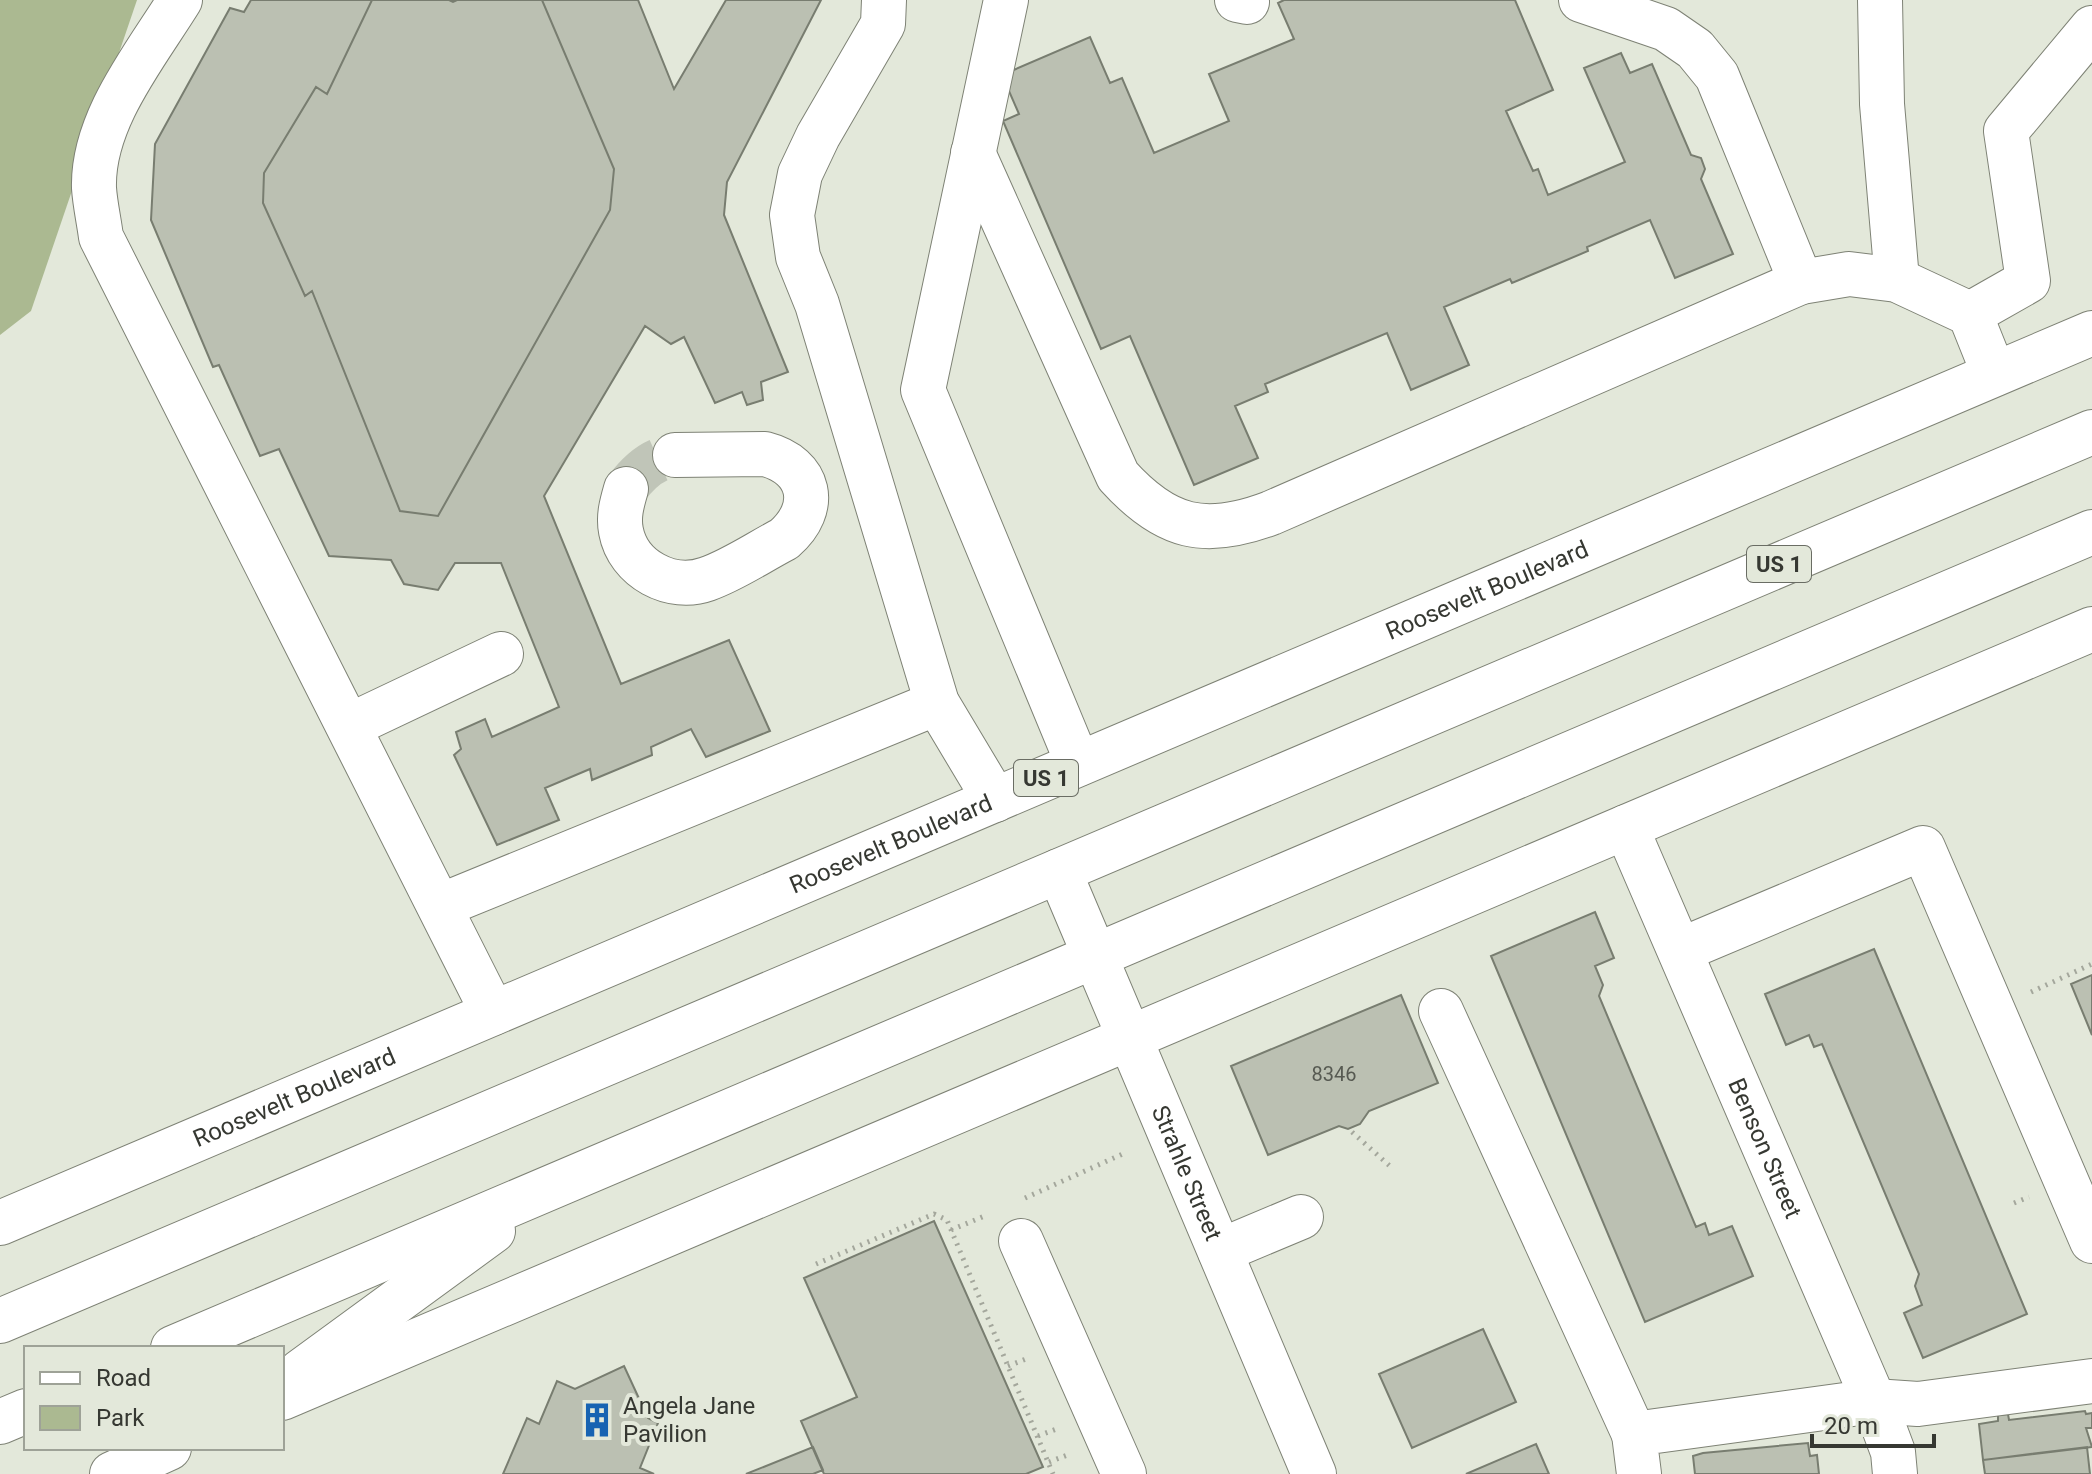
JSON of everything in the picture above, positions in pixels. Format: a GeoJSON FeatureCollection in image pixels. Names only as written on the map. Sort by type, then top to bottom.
{"type":"FeatureCollection","features":[{"type":"Feature","properties":{"kind":"main road"},"geometry":{"type":"LineString","coordinates":[[180,0],[124,90],[102,136],[94,187],[101,237],[493,1013]]}},
{"type":"Feature","properties":{"kind":"main road"},"geometry":{"type":"LineString","coordinates":[[884,0],[883,24],[818,136],[800,174],[792,215],[798,257],[817,304],[937,703],[995,800]]}},
{"type":"Feature","properties":{"kind":"main road"},"geometry":{"type":"LineString","coordinates":[[1006,0],[923,390],[1078,764]]}},
{"type":"Feature","properties":{"kind":"main road"},"geometry":{"type":"LineString","coordinates":[[1581,0],[1666,29],[1695,49],[1717,76],[1801,282]]}},
{"type":"Feature","properties":{"kind":"main road"},"geometry":{"type":"LineString","coordinates":[[1880,0],[1882,104],[1897,280]]}},
{"type":"Feature","properties":{"kind":"main road"},"geometry":{"type":"LineString","coordinates":[[1970,314],[2028,281],[2006,131],[2092,28]]}},
{"type":"Feature","properties":{"kind":"main road"},"geometry":{"type":"LineString","coordinates":[[973,153],[1118,476],[1141,502],[1171,519],[1204,527],[1239,525],[1271,513],[1801,282],[1849,274],[1897,280],[1970,314],[1994,374]]}},
{"type":"Feature","properties":{"kind":"main road","name":"Roosevelt Boulevard"},"geometry":{"type":"LineString","coordinates":[[0,1223],[2092,333]]}},
{"type":"Feature","properties":{"kind":"main road","name":"US 1"},"geometry":{"type":"LineString","coordinates":[[0,1321],[2092,432]]}},
{"type":"Feature","properties":{"kind":"main road"},"geometry":{"type":"LineString","coordinates":[[626,489],[620,510],[621,532],[629,553],[644,569],[663,580],[685,583],[707,579],[784,539],[803,518],[807,504],[801,476],[779,458],[765,454],[675,455]]}},
{"type":"Feature","properties":{"kind":"main road"},"geometry":{"type":"LineString","coordinates":[[801,476],[862,455]]}},
{"type":"Feature","properties":{"kind":"main road"},"geometry":{"type":"LineString","coordinates":[[178,1346],[2092,532]]}},
{"type":"Feature","properties":{"kind":"main road"},"geometry":{"type":"LineString","coordinates":[[284,1397],[2092,629]]}},
{"type":"Feature","properties":{"kind":"main road"},"geometry":{"type":"LineString","coordinates":[[349,726],[501,654]]}},
{"type":"Feature","properties":{"kind":"main road"},"geometry":{"type":"LineString","coordinates":[[440,906],[937,703]]}},
{"type":"Feature","properties":{"kind":"main road","name":"Benson Street"},"geometry":{"type":"LineString","coordinates":[[1626,827],[1874,1401],[1893,1452],[1895,1474]]}},
{"type":"Feature","properties":{"kind":"main road"},"geometry":{"type":"LineString","coordinates":[[1681,950],[1923,848],[2092,1241]]}},
{"type":"Feature","properties":{"kind":"main road","name":"Strahle Street"},"geometry":{"type":"LineString","coordinates":[[1059,871],[1314,1474]]}},
{"type":"Feature","properties":{"kind":"main road"},"geometry":{"type":"LineString","coordinates":[[1441,1011],[1637,1454],[1874,1401],[1918,1404],[2092,1381]]}},
{"type":"Feature","properties":{"kind":"main road"},"geometry":{"type":"LineString","coordinates":[[284,1384],[555,1186]]}},
{"type":"Feature","properties":{"kind":"main road"},"geometry":{"type":"LineString","coordinates":[[1220,1251],[1301,1217]]}},
{"type":"Feature","properties":{"kind":"main road"},"geometry":{"type":"LineString","coordinates":[[1010,1218],[1124,1474]]}},
{"type":"Feature","properties":{"kind":"main road"},"geometry":{"type":"LineString","coordinates":[[0,1422],[24,1412]]}},
{"type":"Feature","properties":{"kind":"main road"},"geometry":{"type":"LineString","coordinates":[[112,1474],[165,1450]]}},
{"type":"Feature","properties":{"kind":"path"},"geometry":{"type":"LineString","coordinates":[[2047,985],[2092,964]]}},
{"type":"Feature","properties":{"kind":"path"},"geometry":{"type":"LineString","coordinates":[[1352,1132],[1392,1168]]}},
{"type":"Feature","properties":{"kind":"path"},"geometry":{"type":"LineString","coordinates":[[951,1230],[1010,1218],[1127,1152]]}},
{"type":"Feature","properties":{"kind":"path"},"geometry":{"type":"LineString","coordinates":[[816,1264],[934,1214],[947,1220],[1053,1474]]}},
{"type":"Feature","properties":{"kind":"green space"},"geometry":{"type":"Polygon","coordinates":[[[0,0],[137,0],[31,311],[0,335],[0,0]]]}},
{"type":"Feature","properties":{"kind":"building"},"geometry":{"type":"Polygon","coordinates":[[[251,0],[372,0],[327,94],[316,87],[264,173],[263,203],[305,296],[312,291],[400,511],[438,516],[610,210],[614,169],[542,0],[638,0],[674,89],[726,0],[821,0],[727,182],[724,215],[788,372],[761,382],[763,400],[747,405],[742,392],[715,403],[684,337],[671,344],[645,326],[544,496],[621,684],[729,640],[770,731],[706,757],[691,729],[651,747],[652,755],[592,780],[590,769],[545,788],[559,820],[497,845],[454,755],[461,749],[456,732],[485,719],[492,737],[559,707],[501,563],[455,563],[438,590],[404,584],[391,560],[329,556],[279,449],[260,456],[219,365],[213,367],[151,220],[155,144],[230,8],[244,12],[251,0]]]}},
{"type":"Feature","properties":{"kind":"building"},"geometry":{"type":"Polygon","coordinates":[[[251,0],[638,0],[674,89],[726,0],[821,0],[727,182],[724,215],[788,372],[761,382],[763,400],[747,405],[742,392],[715,403],[684,337],[671,344],[645,326],[544,496],[621,684],[729,640],[770,731],[706,757],[691,729],[651,747],[652,755],[592,780],[590,769],[545,788],[559,820],[497,845],[454,755],[461,749],[456,732],[485,719],[492,737],[559,707],[501,563],[455,563],[438,590],[404,584],[391,560],[329,556],[279,449],[260,456],[219,365],[213,367],[151,220],[155,144],[230,8],[244,12],[251,0]]]}},
{"type":"Feature","properties":{"kind":"building"},"geometry":{"type":"Polygon","coordinates":[[[372,0],[542,0],[614,169],[610,210],[438,516],[400,511],[312,291],[305,296],[263,203],[264,173],[316,87],[327,94],[372,0]]]}},
{"type":"Feature","properties":{"kind":"building"},"geometry":{"type":"Polygon","coordinates":[[[1284,0],[1515,0],[1553,90],[1506,111],[1533,171],[1538,169],[1548,195],[1625,162],[1584,68],[1621,53],[1630,73],[1652,64],[1691,155],[1701,158],[1705,169],[1701,179],[1733,254],[1675,278],[1650,220],[1587,247],[1588,251],[1444,307],[1469,365],[1411,390],[1387,333],[1265,384],[1268,392],[1235,406],[1258,458],[1194,485],[1130,336],[1101,349],[1003,121],[1019,114],[1002,75],[1090,37],[1110,83],[1122,78],[1154,153],[1229,121],[1209,74],[1294,39],[1278,3],[1284,0]]]}},
{"type":"Feature","properties":{"kind":"building"},"geometry":{"type":"Polygon","coordinates":[[[1595,912],[1614,958],[1595,966],[1603,985],[1599,996],[1696,1227],[1705,1223],[1709,1235],[1732,1226],[1753,1276],[1645,1322],[1491,956],[1595,912]]]}},
{"type":"Feature","properties":{"kind":"building"},"geometry":{"type":"Polygon","coordinates":[[[1874,949],[2027,1314],[1923,1358],[1904,1313],[1922,1305],[1915,1286],[1919,1274],[1822,1044],[1814,1047],[1809,1035],[1786,1045],[1765,994],[1874,949]]]}},
{"type":"Feature","properties":{"kind":"building"},"geometry":{"type":"Polygon","coordinates":[[[2092,975],[2092,1035],[2071,984],[2092,975]]]}},
{"type":"Feature","properties":{"kind":"building"},"geometry":{"type":"Polygon","coordinates":[[[1401,995],[1438,1083],[1369,1111],[1360,1124],[1348,1129],[1339,1126],[1268,1155],[1231,1066],[1401,995]]]}},
{"type":"Feature","properties":{"kind":"building"},"geometry":{"type":"Polygon","coordinates":[[[934,1221],[1043,1467],[1026,1474],[824,1474],[801,1421],[857,1397],[804,1278],[934,1221]]]}},
{"type":"Feature","properties":{"kind":"building"},"geometry":{"type":"Polygon","coordinates":[[[1483,1329],[1516,1402],[1412,1448],[1379,1374],[1483,1329]]]}},
{"type":"Feature","properties":{"kind":"building","name":"Angela Jane Pavilion"},"geometry":{"type":"Polygon","coordinates":[[[624,1366],[648,1418],[658,1423],[640,1468],[654,1474],[503,1474],[527,1418],[539,1424],[557,1381],[575,1389],[624,1366]]]}},
{"type":"Feature","properties":{"kind":"building"},"geometry":{"type":"Polygon","coordinates":[[[2085,1411],[2086,1414],[2092,1413],[2092,1428],[2086,1428],[2092,1447],[1983,1460],[1979,1424],[1998,1421],[1998,1415],[2008,1414],[2009,1420],[2085,1411]]]}},
{"type":"Feature","properties":{"kind":"building"},"geometry":{"type":"Polygon","coordinates":[[[1808,1443],[1810,1456],[1817,1455],[1819,1474],[1695,1474],[1693,1456],[1703,1453],[1808,1443]]]}},
{"type":"Feature","properties":{"kind":"building"},"geometry":{"type":"Polygon","coordinates":[[[1536,1444],[1549,1474],[1466,1474],[1536,1444]]]}},
{"type":"Feature","properties":{"kind":"building","name":"Angela Jane Pavilion"},"geometry":{"type":"Polygon","coordinates":[[[813,1447],[823,1470],[813,1474],[746,1474],[813,1447]]]}},
{"type":"Feature","properties":{"kind":"building"},"geometry":{"type":"Polygon","coordinates":[[[2087,1447],[2090,1474],[1985,1474],[1983,1460],[2087,1447]]]}},
{"type":"Feature","properties":{"kind":"tunnel"},"geometry":{"type":"LineString","coordinates":[[626,489],[647,467],[675,455]]}},
{"type":"Feature","properties":{"kind":"place","name":"Angela Jane Pavilion"},"geometry":{"type":"Point","coordinates":[597,1420]}}]}
